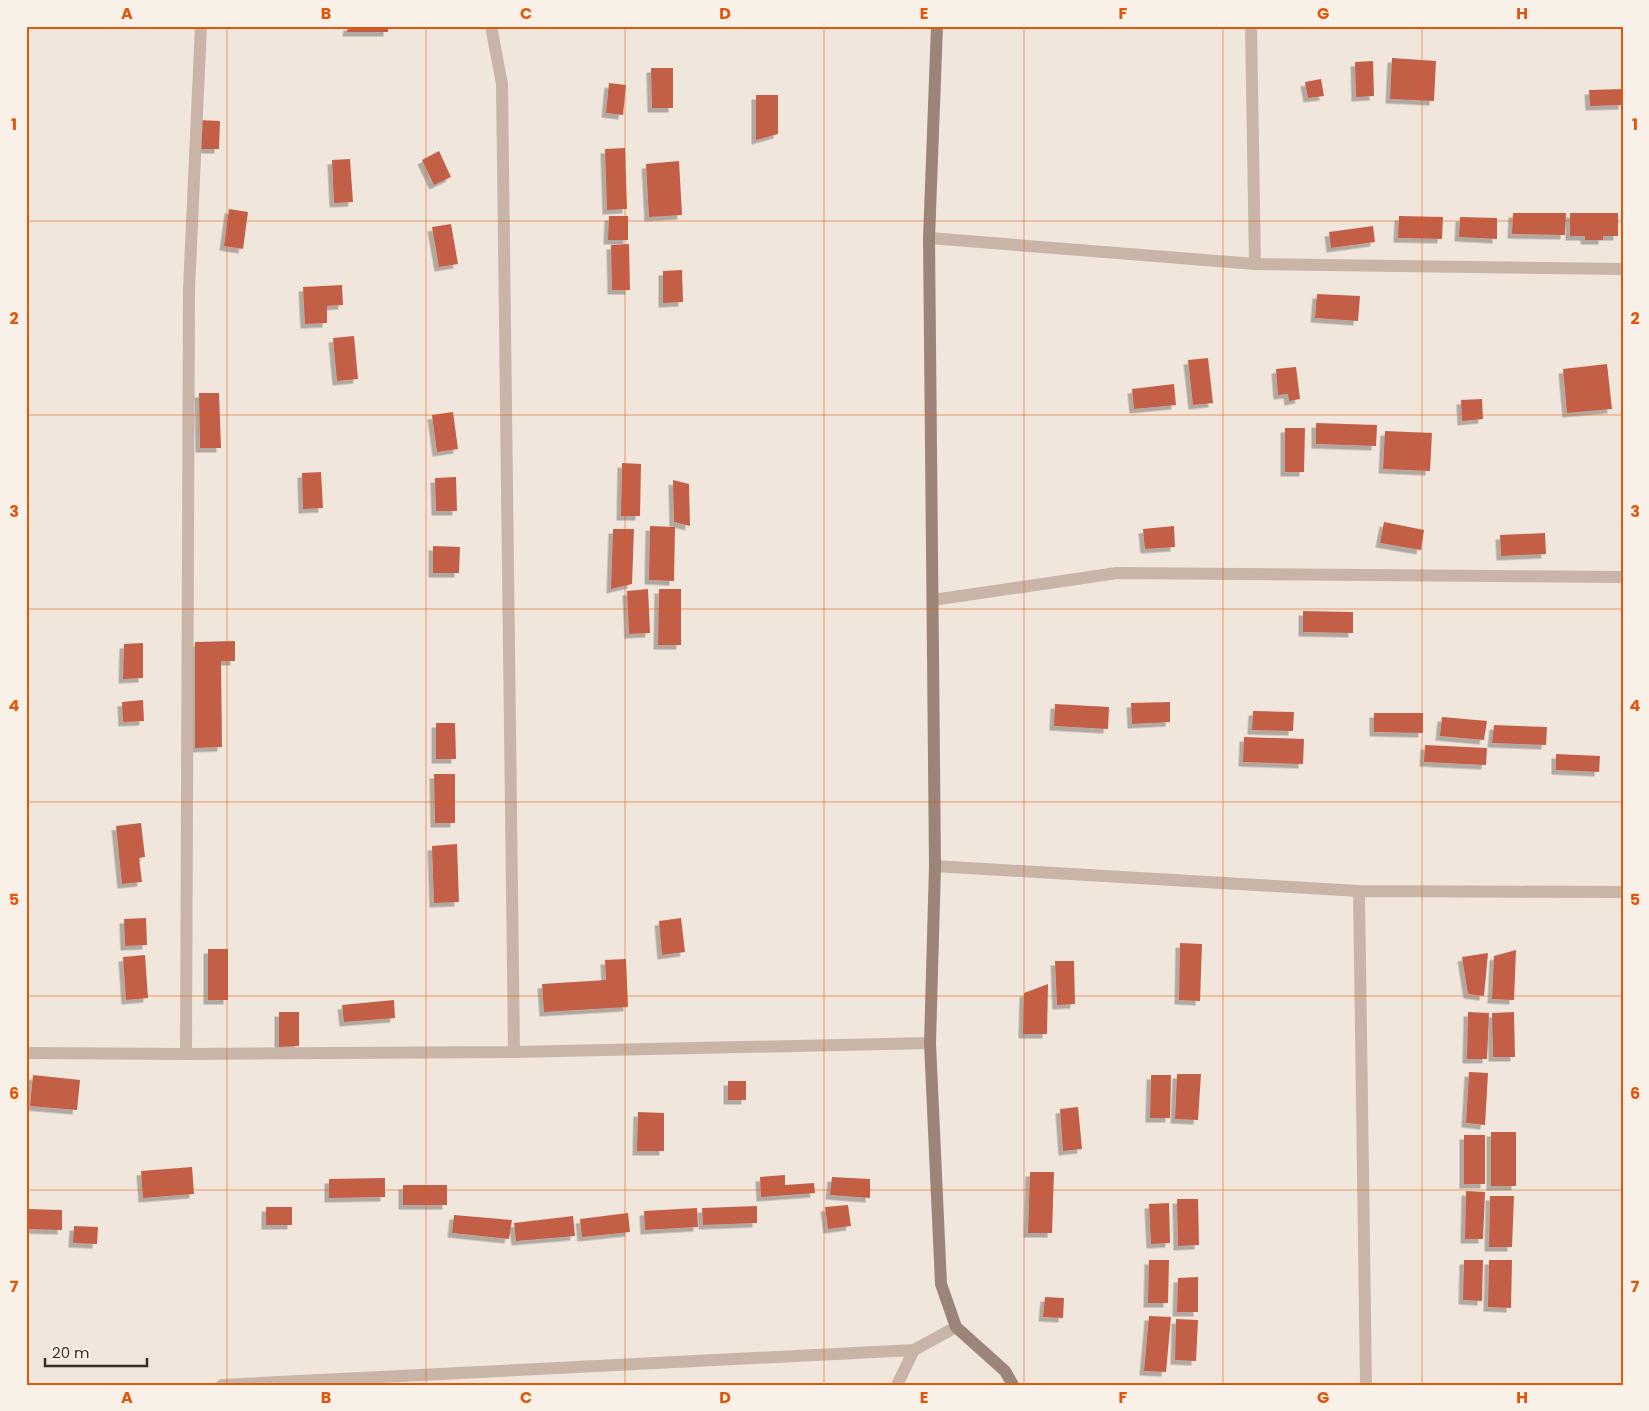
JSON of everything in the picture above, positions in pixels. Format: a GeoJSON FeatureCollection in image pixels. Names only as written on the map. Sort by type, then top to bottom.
{"type":"FeatureCollection","features":[{"type":"Feature","properties":{"kind":"street"},"geometry":{"type":"LineString","coordinates":[[186,1054],[189,289],[201,26]]}},
{"type":"Feature","properties":{"kind":"street"},"geometry":{"type":"LineString","coordinates":[[491,26],[502,84],[514,1052]]}},
{"type":"Feature","properties":{"kind":"street"},"geometry":{"type":"LineString","coordinates":[[937,26],[929,238],[935,866],[930,1042],[941,1284],[956,1327],[1005,1371],[1012,1385]]}},
{"type":"Feature","properties":{"kind":"street"},"geometry":{"type":"LineString","coordinates":[[1251,26],[1255,264]]}},
{"type":"Feature","properties":{"kind":"street"},"geometry":{"type":"LineString","coordinates":[[929,238],[1255,264],[1623,269]]}},
{"type":"Feature","properties":{"kind":"street"},"geometry":{"type":"LineString","coordinates":[[933,600],[1117,573],[1623,577]]}},
{"type":"Feature","properties":{"kind":"street"},"geometry":{"type":"LineString","coordinates":[[935,866],[1359,891],[1623,892]]}},
{"type":"Feature","properties":{"kind":"street"},"geometry":{"type":"LineString","coordinates":[[1359,891],[1366,1385]]}},
{"type":"Feature","properties":{"kind":"street"},"geometry":{"type":"LineString","coordinates":[[26,1053],[514,1052],[930,1042]]}},
{"type":"Feature","properties":{"kind":"street"},"geometry":{"type":"LineString","coordinates":[[222,1385],[914,1350],[956,1327]]}},
{"type":"Feature","properties":{"kind":"street"},"geometry":{"type":"LineString","coordinates":[[898,1385],[914,1350]]}},
{"type":"Feature","properties":{"kind":"building"},"geometry":{"type":"Polygon","coordinates":[[[348,26],[388,26],[388,32],[347,32],[348,26]]]}},
{"type":"Feature","properties":{"kind":"building"},"geometry":{"type":"Polygon","coordinates":[[[1392,58],[1436,61],[1434,101],[1390,99],[1392,58]]]}},
{"type":"Feature","properties":{"kind":"building"},"geometry":{"type":"Polygon","coordinates":[[[1373,61],[1374,96],[1356,97],[1355,62],[1373,61]]]}},
{"type":"Feature","properties":{"kind":"building"},"geometry":{"type":"Polygon","coordinates":[[[651,68],[673,68],[673,108],[652,108],[651,68]]]}},
{"type":"Feature","properties":{"kind":"building"},"geometry":{"type":"Polygon","coordinates":[[[1321,79],[1324,96],[1308,98],[1305,82],[1321,79]]]}},
{"type":"Feature","properties":{"kind":"building"},"geometry":{"type":"Polygon","coordinates":[[[609,83],[626,85],[623,115],[606,113],[609,83]]]}},
{"type":"Feature","properties":{"kind":"building"},"geometry":{"type":"Polygon","coordinates":[[[1623,89],[1623,105],[1590,106],[1589,90],[1623,89]]]}},
{"type":"Feature","properties":{"kind":"building"},"geometry":{"type":"Polygon","coordinates":[[[756,95],[778,95],[778,134],[756,140],[756,95]]]}},
{"type":"Feature","properties":{"kind":"building"},"geometry":{"type":"Polygon","coordinates":[[[198,120],[220,121],[219,149],[197,149],[198,120]]]}},
{"type":"Feature","properties":{"kind":"building"},"geometry":{"type":"Polygon","coordinates":[[[625,148],[627,209],[607,210],[605,149],[625,148]]]}},
{"type":"Feature","properties":{"kind":"building"},"geometry":{"type":"Polygon","coordinates":[[[439,151],[451,177],[434,185],[422,160],[439,151]]]}},
{"type":"Feature","properties":{"kind":"building"},"geometry":{"type":"Polygon","coordinates":[[[350,159],[353,202],[334,203],[332,160],[350,159]]]}},
{"type":"Feature","properties":{"kind":"building"},"geometry":{"type":"Polygon","coordinates":[[[679,161],[682,215],[649,217],[646,164],[679,161]]]}},
{"type":"Feature","properties":{"kind":"building"},"geometry":{"type":"Polygon","coordinates":[[[229,209],[248,212],[243,249],[224,246],[229,209]]]}},
{"type":"Feature","properties":{"kind":"building"},"geometry":{"type":"Polygon","coordinates":[[[1513,213],[1566,213],[1565,235],[1512,234],[1513,213]]]}},
{"type":"Feature","properties":{"kind":"building"},"geometry":{"type":"Polygon","coordinates":[[[1570,213],[1618,213],[1618,236],[1603,236],[1603,240],[1585,240],[1585,236],[1570,236],[1570,213]]]}},
{"type":"Feature","properties":{"kind":"building"},"geometry":{"type":"Polygon","coordinates":[[[609,216],[628,216],[628,240],[608,240],[609,216]]]}},
{"type":"Feature","properties":{"kind":"building"},"geometry":{"type":"Polygon","coordinates":[[[1399,216],[1443,217],[1442,239],[1398,238],[1399,216]]]}},
{"type":"Feature","properties":{"kind":"building"},"geometry":{"type":"Polygon","coordinates":[[[1460,217],[1497,218],[1497,239],[1459,237],[1460,217]]]}},
{"type":"Feature","properties":{"kind":"building"},"geometry":{"type":"Polygon","coordinates":[[[451,224],[458,264],[439,267],[432,227],[451,224]]]}},
{"type":"Feature","properties":{"kind":"building"},"geometry":{"type":"Polygon","coordinates":[[[1373,226],[1375,242],[1331,248],[1329,232],[1373,226]]]}},
{"type":"Feature","properties":{"kind":"building"},"geometry":{"type":"Polygon","coordinates":[[[629,244],[630,290],[612,290],[611,245],[629,244]]]}},
{"type":"Feature","properties":{"kind":"building"},"geometry":{"type":"Polygon","coordinates":[[[682,270],[683,302],[663,303],[663,271],[682,270]]]}},
{"type":"Feature","properties":{"kind":"building"},"geometry":{"type":"Polygon","coordinates":[[[342,285],[343,305],[327,306],[327,323],[305,324],[303,287],[342,285]]]}},
{"type":"Feature","properties":{"kind":"building"},"geometry":{"type":"Polygon","coordinates":[[[1317,294],[1360,296],[1358,321],[1315,318],[1317,294]]]}},
{"type":"Feature","properties":{"kind":"building"},"geometry":{"type":"Polygon","coordinates":[[[354,336],[358,379],[337,381],[333,338],[354,336]]]}},
{"type":"Feature","properties":{"kind":"building"},"geometry":{"type":"Polygon","coordinates":[[[1208,358],[1213,403],[1193,405],[1188,360],[1208,358]]]}},
{"type":"Feature","properties":{"kind":"building"},"geometry":{"type":"Polygon","coordinates":[[[1607,364],[1612,409],[1567,413],[1563,369],[1607,364]]]}},
{"type":"Feature","properties":{"kind":"building"},"geometry":{"type":"Polygon","coordinates":[[[1296,367],[1300,399],[1289,401],[1288,394],[1278,395],[1276,369],[1296,367]]]}},
{"type":"Feature","properties":{"kind":"building"},"geometry":{"type":"Polygon","coordinates":[[[1174,384],[1176,405],[1134,409],[1132,389],[1174,384]]]}},
{"type":"Feature","properties":{"kind":"building"},"geometry":{"type":"Polygon","coordinates":[[[199,393],[219,393],[221,448],[200,448],[199,393]]]}},
{"type":"Feature","properties":{"kind":"building"},"geometry":{"type":"Polygon","coordinates":[[[1482,399],[1483,419],[1462,421],[1461,400],[1482,399]]]}},
{"type":"Feature","properties":{"kind":"building"},"geometry":{"type":"Polygon","coordinates":[[[453,412],[458,449],[437,452],[432,415],[453,412]]]}},
{"type":"Feature","properties":{"kind":"building"},"geometry":{"type":"Polygon","coordinates":[[[1316,423],[1377,425],[1376,446],[1316,444],[1316,423]]]}},
{"type":"Feature","properties":{"kind":"building"},"geometry":{"type":"Polygon","coordinates":[[[1285,428],[1305,428],[1304,472],[1285,472],[1285,428]]]}},
{"type":"Feature","properties":{"kind":"building"},"geometry":{"type":"Polygon","coordinates":[[[1385,431],[1432,433],[1430,471],[1383,469],[1385,431]]]}},
{"type":"Feature","properties":{"kind":"building"},"geometry":{"type":"Polygon","coordinates":[[[622,463],[641,464],[640,516],[621,516],[622,463]]]}},
{"type":"Feature","properties":{"kind":"building"},"geometry":{"type":"Polygon","coordinates":[[[321,472],[323,508],[303,509],[302,473],[321,472]]]}},
{"type":"Feature","properties":{"kind":"building"},"geometry":{"type":"Polygon","coordinates":[[[456,477],[457,511],[436,511],[435,478],[456,477]]]}},
{"type":"Feature","properties":{"kind":"building"},"geometry":{"type":"Polygon","coordinates":[[[673,480],[689,484],[690,526],[674,522],[673,480]]]}},
{"type":"Feature","properties":{"kind":"building"},"geometry":{"type":"Polygon","coordinates":[[[1384,522],[1424,530],[1421,550],[1380,543],[1384,522]]]}},
{"type":"Feature","properties":{"kind":"building"},"geometry":{"type":"Polygon","coordinates":[[[650,526],[675,527],[674,581],[649,580],[650,526]]]}},
{"type":"Feature","properties":{"kind":"building"},"geometry":{"type":"Polygon","coordinates":[[[1174,526],[1175,547],[1145,549],[1143,529],[1174,526]]]}},
{"type":"Feature","properties":{"kind":"building"},"geometry":{"type":"Polygon","coordinates":[[[613,529],[634,529],[632,584],[611,589],[613,529]]]}},
{"type":"Feature","properties":{"kind":"building"},"geometry":{"type":"Polygon","coordinates":[[[1545,533],[1546,554],[1501,556],[1500,535],[1545,533]]]}},
{"type":"Feature","properties":{"kind":"building"},"geometry":{"type":"Polygon","coordinates":[[[433,546],[460,547],[459,573],[433,573],[433,546]]]}},
{"type":"Feature","properties":{"kind":"building"},"geometry":{"type":"Polygon","coordinates":[[[648,589],[650,633],[629,634],[627,591],[648,589]]]}},
{"type":"Feature","properties":{"kind":"building"},"geometry":{"type":"Polygon","coordinates":[[[659,589],[681,589],[681,645],[658,645],[659,589]]]}},
{"type":"Feature","properties":{"kind":"building"},"geometry":{"type":"Polygon","coordinates":[[[1303,611],[1353,612],[1353,633],[1303,632],[1303,611]]]}},
{"type":"Feature","properties":{"kind":"building"},"geometry":{"type":"Polygon","coordinates":[[[235,641],[235,661],[221,661],[222,747],[195,748],[195,642],[235,641]]]}},
{"type":"Feature","properties":{"kind":"building"},"geometry":{"type":"Polygon","coordinates":[[[143,643],[143,678],[123,679],[124,644],[143,643]]]}},
{"type":"Feature","properties":{"kind":"building"},"geometry":{"type":"Polygon","coordinates":[[[143,700],[144,721],[123,722],[122,702],[143,700]]]}},
{"type":"Feature","properties":{"kind":"building"},"geometry":{"type":"Polygon","coordinates":[[[1170,702],[1170,722],[1132,724],[1131,703],[1170,702]]]}},
{"type":"Feature","properties":{"kind":"building"},"geometry":{"type":"Polygon","coordinates":[[[1055,704],[1109,707],[1108,729],[1054,726],[1055,704]]]}},
{"type":"Feature","properties":{"kind":"building"},"geometry":{"type":"Polygon","coordinates":[[[1253,711],[1294,712],[1293,731],[1252,730],[1253,711]]]}},
{"type":"Feature","properties":{"kind":"building"},"geometry":{"type":"Polygon","coordinates":[[[1374,713],[1423,713],[1423,733],[1374,732],[1374,713]]]}},
{"type":"Feature","properties":{"kind":"building"},"geometry":{"type":"Polygon","coordinates":[[[1442,717],[1487,721],[1484,740],[1440,736],[1442,717]]]}},
{"type":"Feature","properties":{"kind":"building"},"geometry":{"type":"Polygon","coordinates":[[[436,723],[455,723],[456,759],[436,759],[436,723]]]}},
{"type":"Feature","properties":{"kind":"building"},"geometry":{"type":"Polygon","coordinates":[[[1494,725],[1547,727],[1546,745],[1492,743],[1494,725]]]}},
{"type":"Feature","properties":{"kind":"building"},"geometry":{"type":"Polygon","coordinates":[[[1244,737],[1304,739],[1303,764],[1243,762],[1244,737]]]}},
{"type":"Feature","properties":{"kind":"building"},"geometry":{"type":"Polygon","coordinates":[[[1425,745],[1487,748],[1486,765],[1424,762],[1425,745]]]}},
{"type":"Feature","properties":{"kind":"building"},"geometry":{"type":"Polygon","coordinates":[[[1556,754],[1600,756],[1599,772],[1556,770],[1556,754]]]}},
{"type":"Feature","properties":{"kind":"building"},"geometry":{"type":"Polygon","coordinates":[[[434,774],[455,774],[455,823],[435,823],[434,774]]]}},
{"type":"Feature","properties":{"kind":"building"},"geometry":{"type":"Polygon","coordinates":[[[141,823],[145,857],[139,858],[142,882],[122,884],[116,826],[141,823]]]}},
{"type":"Feature","properties":{"kind":"building"},"geometry":{"type":"Polygon","coordinates":[[[457,844],[459,902],[434,903],[432,846],[457,844]]]}},
{"type":"Feature","properties":{"kind":"building"},"geometry":{"type":"Polygon","coordinates":[[[146,918],[147,945],[125,946],[124,919],[146,918]]]}},
{"type":"Feature","properties":{"kind":"building"},"geometry":{"type":"Polygon","coordinates":[[[681,918],[685,952],[662,955],[659,921],[681,918]]]}},
{"type":"Feature","properties":{"kind":"building"},"geometry":{"type":"Polygon","coordinates":[[[1180,943],[1202,944],[1200,1001],[1179,1000],[1180,943]]]}},
{"type":"Feature","properties":{"kind":"building"},"geometry":{"type":"Polygon","coordinates":[[[208,949],[228,949],[228,1000],[208,1000],[208,949]]]}},
{"type":"Feature","properties":{"kind":"building"},"geometry":{"type":"Polygon","coordinates":[[[1516,950],[1514,1000],[1492,999],[1494,956],[1516,950]]]}},
{"type":"Feature","properties":{"kind":"building"},"geometry":{"type":"Polygon","coordinates":[[[1488,953],[1484,996],[1468,994],[1462,957],[1488,953]]]}},
{"type":"Feature","properties":{"kind":"building"},"geometry":{"type":"Polygon","coordinates":[[[145,955],[148,998],[126,1000],[123,957],[145,955]]]}},
{"type":"Feature","properties":{"kind":"building"},"geometry":{"type":"Polygon","coordinates":[[[626,959],[628,1007],[544,1012],[542,984],[606,980],[605,960],[626,959]]]}},
{"type":"Feature","properties":{"kind":"building"},"geometry":{"type":"Polygon","coordinates":[[[1055,961],[1074,961],[1075,1004],[1057,1005],[1055,961]]]}},
{"type":"Feature","properties":{"kind":"building"},"geometry":{"type":"Polygon","coordinates":[[[1048,984],[1047,1034],[1023,1034],[1024,993],[1048,984]]]}},
{"type":"Feature","properties":{"kind":"building"},"geometry":{"type":"Polygon","coordinates":[[[394,1000],[395,1018],[344,1022],[342,1005],[394,1000]]]}},
{"type":"Feature","properties":{"kind":"building"},"geometry":{"type":"Polygon","coordinates":[[[279,1012],[299,1012],[299,1046],[279,1047],[279,1012]]]}},
{"type":"Feature","properties":{"kind":"building"},"geometry":{"type":"Polygon","coordinates":[[[1468,1012],[1489,1013],[1487,1059],[1467,1059],[1468,1012]]]}},
{"type":"Feature","properties":{"kind":"building"},"geometry":{"type":"Polygon","coordinates":[[[1514,1012],[1515,1057],[1493,1057],[1492,1013],[1514,1012]]]}},
{"type":"Feature","properties":{"kind":"building"},"geometry":{"type":"Polygon","coordinates":[[[1469,1072],[1488,1073],[1485,1125],[1466,1123],[1469,1072]]]}},
{"type":"Feature","properties":{"kind":"building"},"geometry":{"type":"Polygon","coordinates":[[[1177,1074],[1201,1074],[1198,1120],[1175,1119],[1177,1074]]]}},
{"type":"Feature","properties":{"kind":"building"},"geometry":{"type":"Polygon","coordinates":[[[33,1075],[80,1080],[77,1110],[30,1106],[33,1075]]]}},
{"type":"Feature","properties":{"kind":"building"},"geometry":{"type":"Polygon","coordinates":[[[1151,1075],[1171,1075],[1170,1118],[1150,1118],[1151,1075]]]}},
{"type":"Feature","properties":{"kind":"building"},"geometry":{"type":"Polygon","coordinates":[[[728,1081],[746,1081],[746,1100],[728,1100],[728,1081]]]}},
{"type":"Feature","properties":{"kind":"building"},"geometry":{"type":"Polygon","coordinates":[[[1078,1107],[1082,1149],[1063,1151],[1060,1109],[1078,1107]]]}},
{"type":"Feature","properties":{"kind":"building"},"geometry":{"type":"Polygon","coordinates":[[[638,1112],[664,1113],[664,1151],[637,1151],[638,1112]]]}},
{"type":"Feature","properties":{"kind":"building"},"geometry":{"type":"Polygon","coordinates":[[[1491,1132],[1516,1132],[1516,1186],[1491,1186],[1491,1132]]]}},
{"type":"Feature","properties":{"kind":"building"},"geometry":{"type":"Polygon","coordinates":[[[1464,1135],[1485,1135],[1485,1184],[1464,1184],[1464,1135]]]}},
{"type":"Feature","properties":{"kind":"building"},"geometry":{"type":"Polygon","coordinates":[[[192,1167],[194,1194],[143,1198],[141,1171],[192,1167]]]}},
{"type":"Feature","properties":{"kind":"building"},"geometry":{"type":"Polygon","coordinates":[[[1030,1172],[1054,1172],[1052,1233],[1028,1233],[1030,1172]]]}},
{"type":"Feature","properties":{"kind":"building"},"geometry":{"type":"Polygon","coordinates":[[[785,1175],[785,1185],[814,1183],[815,1193],[761,1197],[760,1177],[785,1175]]]}},
{"type":"Feature","properties":{"kind":"building"},"geometry":{"type":"Polygon","coordinates":[[[832,1177],[870,1179],[870,1198],[830,1195],[832,1177]]]}},
{"type":"Feature","properties":{"kind":"building"},"geometry":{"type":"Polygon","coordinates":[[[385,1178],[385,1197],[329,1198],[329,1179],[385,1178]]]}},
{"type":"Feature","properties":{"kind":"building"},"geometry":{"type":"Polygon","coordinates":[[[403,1185],[447,1185],[447,1205],[403,1205],[403,1185]]]}},
{"type":"Feature","properties":{"kind":"building"},"geometry":{"type":"Polygon","coordinates":[[[1466,1191],[1485,1192],[1483,1239],[1465,1239],[1466,1191]]]}},
{"type":"Feature","properties":{"kind":"building"},"geometry":{"type":"Polygon","coordinates":[[[1490,1196],[1514,1196],[1512,1247],[1489,1247],[1490,1196]]]}},
{"type":"Feature","properties":{"kind":"building"},"geometry":{"type":"Polygon","coordinates":[[[1177,1199],[1198,1199],[1199,1245],[1178,1246],[1177,1199]]]}},
{"type":"Feature","properties":{"kind":"building"},"geometry":{"type":"Polygon","coordinates":[[[1169,1203],[1170,1243],[1151,1244],[1149,1204],[1169,1203]]]}},
{"type":"Feature","properties":{"kind":"building"},"geometry":{"type":"Polygon","coordinates":[[[848,1205],[851,1226],[828,1229],[825,1207],[848,1205]]]}},
{"type":"Feature","properties":{"kind":"building"},"geometry":{"type":"Polygon","coordinates":[[[757,1206],[757,1223],[703,1225],[702,1208],[757,1206]]]}},
{"type":"Feature","properties":{"kind":"building"},"geometry":{"type":"Polygon","coordinates":[[[266,1207],[292,1207],[292,1225],[266,1225],[266,1207]]]}},
{"type":"Feature","properties":{"kind":"building"},"geometry":{"type":"Polygon","coordinates":[[[697,1208],[698,1227],[645,1230],[644,1211],[697,1208]]]}},
{"type":"Feature","properties":{"kind":"building"},"geometry":{"type":"Polygon","coordinates":[[[26,1209],[62,1210],[62,1230],[26,1229],[26,1209]]]}},
{"type":"Feature","properties":{"kind":"building"},"geometry":{"type":"Polygon","coordinates":[[[628,1213],[630,1232],[582,1237],[580,1219],[628,1213]]]}},
{"type":"Feature","properties":{"kind":"building"},"geometry":{"type":"Polygon","coordinates":[[[454,1215],[512,1220],[509,1239],[452,1233],[454,1215]]]}},
{"type":"Feature","properties":{"kind":"building"},"geometry":{"type":"Polygon","coordinates":[[[573,1216],[575,1236],[516,1241],[514,1223],[573,1216]]]}},
{"type":"Feature","properties":{"kind":"building"},"geometry":{"type":"Polygon","coordinates":[[[74,1226],[98,1227],[97,1244],[73,1243],[74,1226]]]}},
{"type":"Feature","properties":{"kind":"building"},"geometry":{"type":"Polygon","coordinates":[[[1149,1260],[1169,1260],[1168,1303],[1148,1303],[1149,1260]]]}},
{"type":"Feature","properties":{"kind":"building"},"geometry":{"type":"Polygon","coordinates":[[[1464,1260],[1483,1260],[1482,1301],[1463,1300],[1464,1260]]]}},
{"type":"Feature","properties":{"kind":"building"},"geometry":{"type":"Polygon","coordinates":[[[1489,1260],[1512,1260],[1511,1308],[1488,1307],[1489,1260]]]}},
{"type":"Feature","properties":{"kind":"building"},"geometry":{"type":"Polygon","coordinates":[[[1198,1277],[1198,1312],[1177,1312],[1178,1278],[1198,1277]]]}},
{"type":"Feature","properties":{"kind":"building"},"geometry":{"type":"Polygon","coordinates":[[[1045,1297],[1064,1298],[1063,1318],[1043,1317],[1045,1297]]]}},
{"type":"Feature","properties":{"kind":"building"},"geometry":{"type":"Polygon","coordinates":[[[1149,1316],[1171,1317],[1166,1372],[1144,1371],[1149,1316]]]}},
{"type":"Feature","properties":{"kind":"building"},"geometry":{"type":"Polygon","coordinates":[[[1176,1319],[1198,1320],[1196,1361],[1175,1360],[1176,1319]]]}}]}
